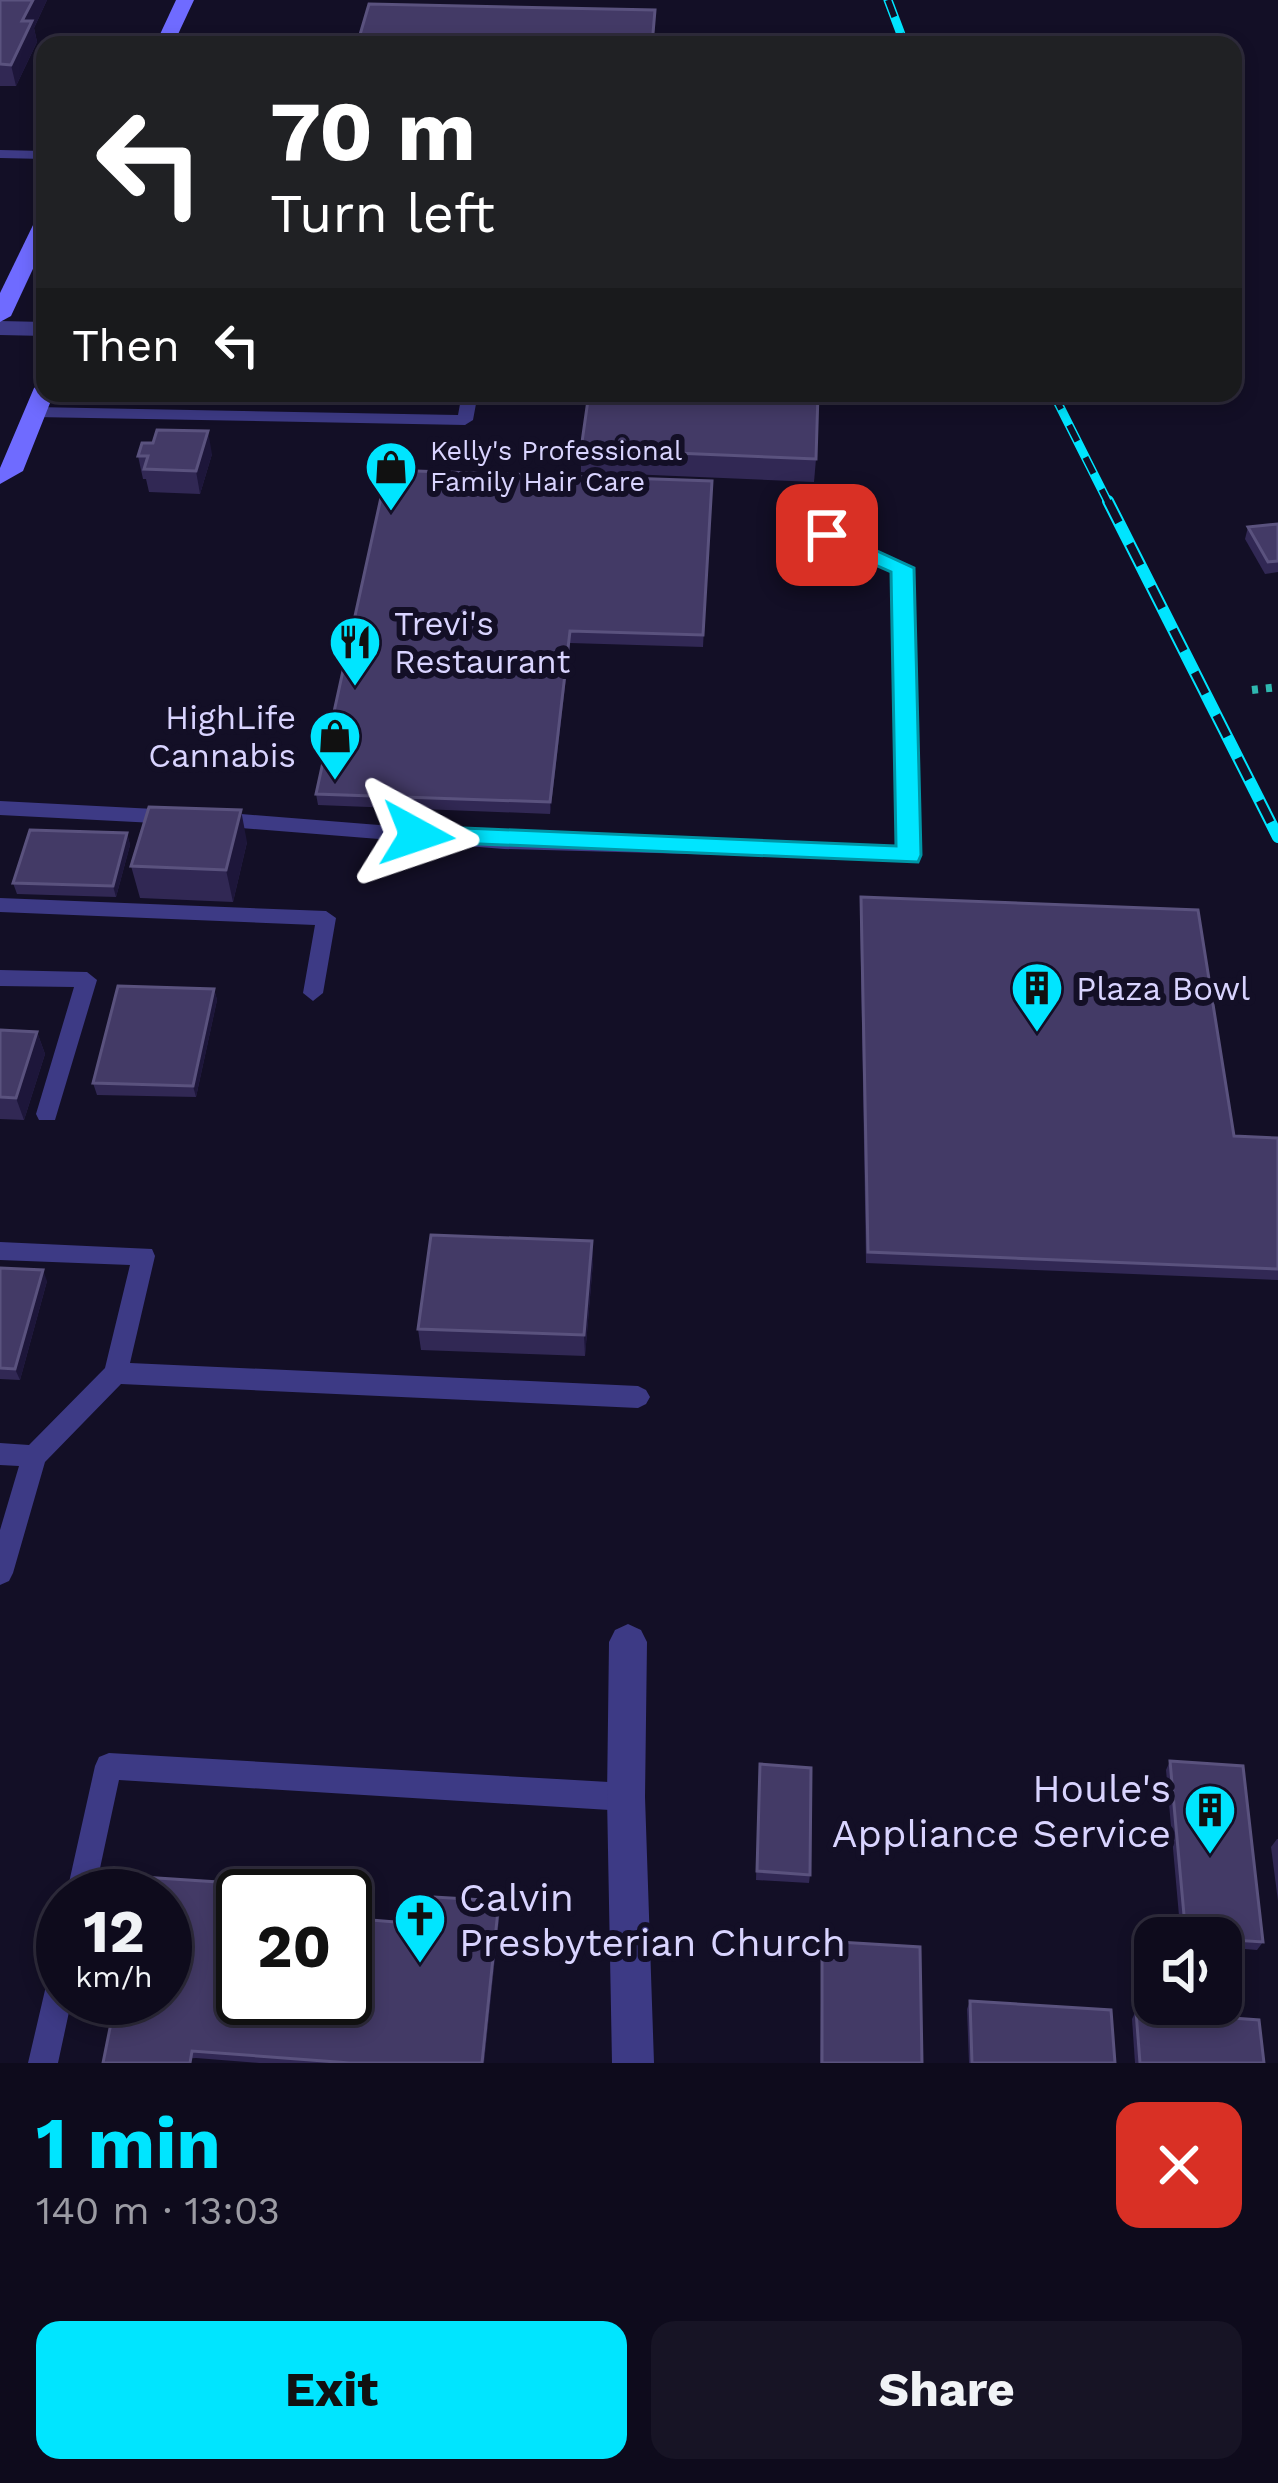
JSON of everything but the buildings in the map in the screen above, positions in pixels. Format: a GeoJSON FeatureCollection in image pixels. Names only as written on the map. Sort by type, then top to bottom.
{"type":"FeatureCollection","features":[{"type":"Feature","properties":{"kind":"main road"},"geometry":{"type":"LineString","coordinates":[[168,36],[185,0]]}},
{"type":"Feature","properties":{"kind":"main road"},"geometry":{"type":"LineString","coordinates":[[0,316],[36,240]]}},
{"type":"Feature","properties":{"kind":"main road"},"geometry":{"type":"LineString","coordinates":[[0,476],[11,471],[39,402]]}},
{"type":"Feature","properties":{"kind":"street"},"geometry":{"type":"LineString","coordinates":[[0,328],[36,329]]}},
{"type":"Feature","properties":{"kind":"street"},"geometry":{"type":"LineString","coordinates":[[628,1642],[626,1797],[633,2063]]}},
{"type":"Feature","properties":{"kind":"lane"},"geometry":{"type":"LineString","coordinates":[[0,154],[36,155]]}},
{"type":"Feature","properties":{"kind":"lane"},"geometry":{"type":"LineString","coordinates":[[35,412],[465,420],[468,402]]}},
{"type":"Feature","properties":{"kind":"lane"},"geometry":{"type":"LineString","coordinates":[[0,808],[244,820],[504,842],[909,855],[902,568],[789,518]]}},
{"type":"Feature","properties":{"kind":"lane"},"geometry":{"type":"LineString","coordinates":[[0,905],[326,918],[313,993]]}},
{"type":"Feature","properties":{"kind":"lane"},"geometry":{"type":"LineString","coordinates":[[0,978],[87,980],[47,1114]]}},
{"type":"Feature","properties":{"kind":"lane"},"geometry":{"type":"LineString","coordinates":[[0,1251],[144,1256],[116,1373],[34,1456],[0,1573]]}},
{"type":"Feature","properties":{"kind":"lane"},"geometry":{"type":"LineString","coordinates":[[116,1373],[638,1397]]}},
{"type":"Feature","properties":{"kind":"lane"},"geometry":{"type":"LineString","coordinates":[[0,1454],[34,1456]]}},
{"type":"Feature","properties":{"kind":"lane"},"geometry":{"type":"LineString","coordinates":[[86,1869],[109,1766],[626,1797]]}},
{"type":"Feature","properties":{"kind":"lane"},"geometry":{"type":"LineString","coordinates":[[43,2063],[51,2025]]}},
{"type":"Feature","properties":{"kind":"path"},"geometry":{"type":"LineString","coordinates":[[1252,690],[1278,687]]}},
{"type":"Feature","properties":{"kind":"railway"},"geometry":{"type":"LineString","coordinates":[[888,0],[902,36]]}},
{"type":"Feature","properties":{"kind":"railway"},"geometry":{"type":"LineString","coordinates":[[1058,402],[1109,504]]}},
{"type":"Feature","properties":{"kind":"railway"},"geometry":{"type":"LineString","coordinates":[[1108,501],[1278,837]]}},
{"type":"Feature","properties":{"kind":"place","name":"Kelly's Professional Family Hair Care"},"geometry":{"type":"Point","coordinates":[391,513]}},
{"type":"Feature","properties":{"kind":"place","name":"Trevi's Restaurant"},"geometry":{"type":"Point","coordinates":[355,688]}},
{"type":"Feature","properties":{"kind":"place","name":"HighLife Cannabis"},"geometry":{"type":"Point","coordinates":[335,782]}},
{"type":"Feature","properties":{"kind":"place","name":"Plaza Bowl"},"geometry":{"type":"Point","coordinates":[1037,1034]}},
{"type":"Feature","properties":{"kind":"place","name":"Houle's Appliance Service"},"geometry":{"type":"Point","coordinates":[1210,1856]}},
{"type":"Feature","properties":{"kind":"place","name":"Calvin Presbyterian Church"},"geometry":{"type":"Point","coordinates":[420,1965]}},
{"type":"Feature","properties":{"kind":"route"},"geometry":{"type":"LineString","coordinates":[[417,835],[909,855],[902,568],[827,535]]}}]}
